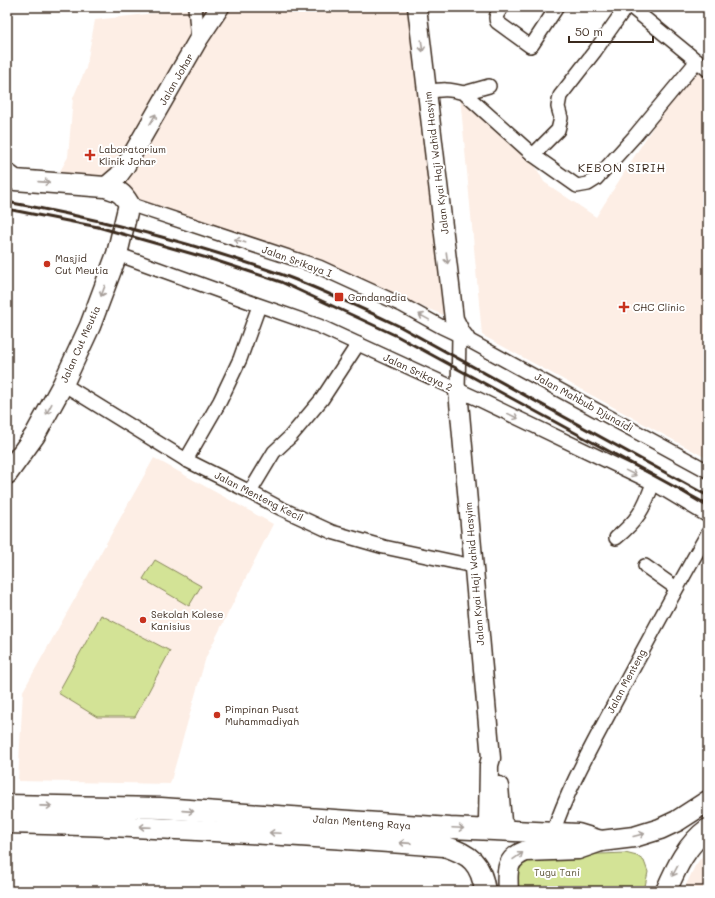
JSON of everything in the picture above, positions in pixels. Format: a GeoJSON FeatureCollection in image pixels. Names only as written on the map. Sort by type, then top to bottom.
{"type":"FeatureCollection","features":[{"type":"Feature","properties":{"kind":"main road"},"geometry":{"type":"LineString","coordinates":[[7,174],[14,180],[105,187],[118,191],[124,195],[129,204]]}},
{"type":"Feature","properties":{"kind":"main road","name":"Jalan Cut Meutia"},"geometry":{"type":"LineString","coordinates":[[7,474],[35,434],[63,384],[90,326],[117,254],[129,204]]}},
{"type":"Feature","properties":{"kind":"main road","name":"Jalan Menteng Raya"},"geometry":{"type":"LineString","coordinates":[[7,805],[161,808],[484,830],[578,834],[601,841],[634,837],[654,831],[677,821],[708,801]]}},
{"type":"Feature","properties":{"kind":"main road","name":"Jalan Menteng Raya"},"geometry":{"type":"LineString","coordinates":[[7,823],[260,832],[444,846],[460,851],[475,863],[480,870],[485,891]]}},
{"type":"Feature","properties":{"kind":"main road"},"geometry":{"type":"LineString","coordinates":[[666,891],[673,874],[691,844],[708,829]]}},
{"type":"Feature","properties":{"kind":"main road"},"geometry":{"type":"LineString","coordinates":[[508,891],[509,866],[513,859],[519,854],[526,851],[578,849],[601,841]]}},
{"type":"Feature","properties":{"kind":"street"},"geometry":{"type":"LineString","coordinates":[[195,7],[198,40]]}},
{"type":"Feature","properties":{"kind":"street","name":"Jalan Johar"},"geometry":{"type":"LineString","coordinates":[[105,187],[120,175],[198,40],[220,7]]}},
{"type":"Feature","properties":{"kind":"street","name":"Jalan Kyai Haji Wahid Hasyim"},"geometry":{"type":"LineString","coordinates":[[417,7],[455,330]]}},
{"type":"Feature","properties":{"kind":"street"},"geometry":{"type":"LineString","coordinates":[[502,7],[496,19],[497,22],[530,46],[557,7]]}},
{"type":"Feature","properties":{"kind":"street"},"geometry":{"type":"LineString","coordinates":[[533,155],[558,130],[561,118],[558,107],[560,96],[595,51],[626,7]]}},
{"type":"Feature","properties":{"kind":"street"},"geometry":{"type":"LineString","coordinates":[[631,7],[708,70]]}},
{"type":"Feature","properties":{"kind":"street"},"geometry":{"type":"LineString","coordinates":[[427,92],[442,89],[464,93],[533,155],[577,186],[588,184],[596,179],[634,137],[697,61]]}},
{"type":"Feature","properties":{"kind":"street"},"geometry":{"type":"LineString","coordinates":[[464,93],[489,86]]}},
{"type":"Feature","properties":{"kind":"street","name":"Jalan Johar"},"geometry":{"type":"LineString","coordinates":[[129,204],[126,187],[134,152]]}},
{"type":"Feature","properties":{"kind":"street","name":"Jalan Srikaya I"},"geometry":{"type":"LineString","coordinates":[[129,204],[319,267],[455,330]]}},
{"type":"Feature","properties":{"kind":"street","name":"Jalan Srikaya 2"},"geometry":{"type":"LineString","coordinates":[[117,254],[259,306],[319,326],[653,483],[708,516]]}},
{"type":"Feature","properties":{"kind":"street"},"geometry":{"type":"LineString","coordinates":[[186,460],[220,401],[240,359],[259,306]]}},
{"type":"Feature","properties":{"kind":"street"},"geometry":{"type":"LineString","coordinates":[[455,330],[458,391]]}},
{"type":"Feature","properties":{"kind":"street","name":"Jalan Mahbub Djunaidi"},"geometry":{"type":"LineString","coordinates":[[455,330],[708,471]]}},
{"type":"Feature","properties":{"kind":"street"},"geometry":{"type":"LineString","coordinates":[[250,492],[274,452],[290,437],[322,398],[358,344]]}},
{"type":"Feature","properties":{"kind":"street","name":"Jalan Menteng Kecil"},"geometry":{"type":"LineString","coordinates":[[63,384],[186,460],[280,508],[332,532],[384,547],[474,566]]}},
{"type":"Feature","properties":{"kind":"street","name":"Jalan Kyai Haji Wahid Hasyim"},"geometry":{"type":"LineString","coordinates":[[458,391],[491,758],[489,765],[488,822],[484,830]]}},
{"type":"Feature","properties":{"kind":"street"},"geometry":{"type":"LineString","coordinates":[[616,538],[628,528],[640,514],[646,503],[653,483]]}},
{"type":"Feature","properties":{"kind":"street","name":"Jalan Menteng"},"geometry":{"type":"LineString","coordinates":[[553,833],[561,809],[578,773],[676,588],[708,533]]}},
{"type":"Feature","properties":{"kind":"street"},"geometry":{"type":"LineString","coordinates":[[645,566],[676,588]]}},
{"type":"Feature","properties":{"kind":"street","name":"Jalan Kyai Haji Wahid Hasyim"},"geometry":{"type":"LineString","coordinates":[[491,758],[498,766],[502,822],[508,830]]}},
{"type":"Feature","properties":{"kind":"shaded area"},"geometry":{"type":"Polygon","coordinates":[[[189,7],[413,7],[422,69],[444,315],[273,249],[59,173],[68,157],[73,98],[86,68],[95,20],[189,9],[189,7]]]}},
{"type":"Feature","properties":{"kind":"shaded area"},"geometry":{"type":"Polygon","coordinates":[[[696,59],[708,68],[708,459],[482,335],[460,96],[520,138],[544,182],[596,217],[696,59]]]}},
{"type":"Feature","properties":{"kind":"shaded area","name":"Sekolah Kolese Kanisius"},"geometry":{"type":"Polygon","coordinates":[[[154,458],[273,524],[206,657],[170,784],[18,781],[23,691],[154,458]]]}},
{"type":"Feature","properties":{"kind":"shaded area"},"geometry":{"type":"Polygon","coordinates":[[[708,849],[708,891],[683,891],[695,866],[708,849]]]}},
{"type":"Feature","properties":{"kind":"green space"},"geometry":{"type":"Polygon","coordinates":[[[155,560],[201,586],[189,606],[143,579],[155,560]]]}},
{"type":"Feature","properties":{"kind":"green space"},"geometry":{"type":"Polygon","coordinates":[[[101,615],[170,651],[135,717],[97,717],[58,693],[101,615]]]}},
{"type":"Feature","properties":{"kind":"green space","name":"Tugu Tani"},"geometry":{"type":"Polygon","coordinates":[[[542,852],[601,854],[625,853],[637,856],[644,861],[648,872],[644,891],[513,891],[513,868],[542,852]]]}},
{"type":"Feature","properties":{"kind":"railway"},"geometry":{"type":"LineString","coordinates":[[7,202],[112,224],[181,242],[249,263],[313,287],[399,326],[708,496]]}},
{"type":"Feature","properties":{"kind":"railway"},"geometry":{"type":"LineString","coordinates":[[7,209],[98,227],[214,260],[281,282],[397,336],[708,505]]}},
{"type":"Feature","properties":{"kind":"place","name":"Laboratorium Klinik Johar"},"geometry":{"type":"Point","coordinates":[90,155]}},
{"type":"Feature","properties":{"kind":"place","name":"Masjid Cut Meutia"},"geometry":{"type":"Point","coordinates":[47,264]}},
{"type":"Feature","properties":{"kind":"place","name":"Gondangdia"},"geometry":{"type":"Point","coordinates":[339,297]}},
{"type":"Feature","properties":{"kind":"place","name":"CHC Clinic"},"geometry":{"type":"Point","coordinates":[624,307]}},
{"type":"Feature","properties":{"kind":"place","name":"Sekolah Kolese Kanisius"},"geometry":{"type":"Point","coordinates":[143,620]}},
{"type":"Feature","properties":{"kind":"place","name":"Pimpinan Pusat Muhammadiyah"},"geometry":{"type":"Point","coordinates":[217,715]}},
{"type":"Feature","properties":{"kind":"district","name":"KEBON SIRIH"},"geometry":{"type":"Point","coordinates":[622,167]}}]}
